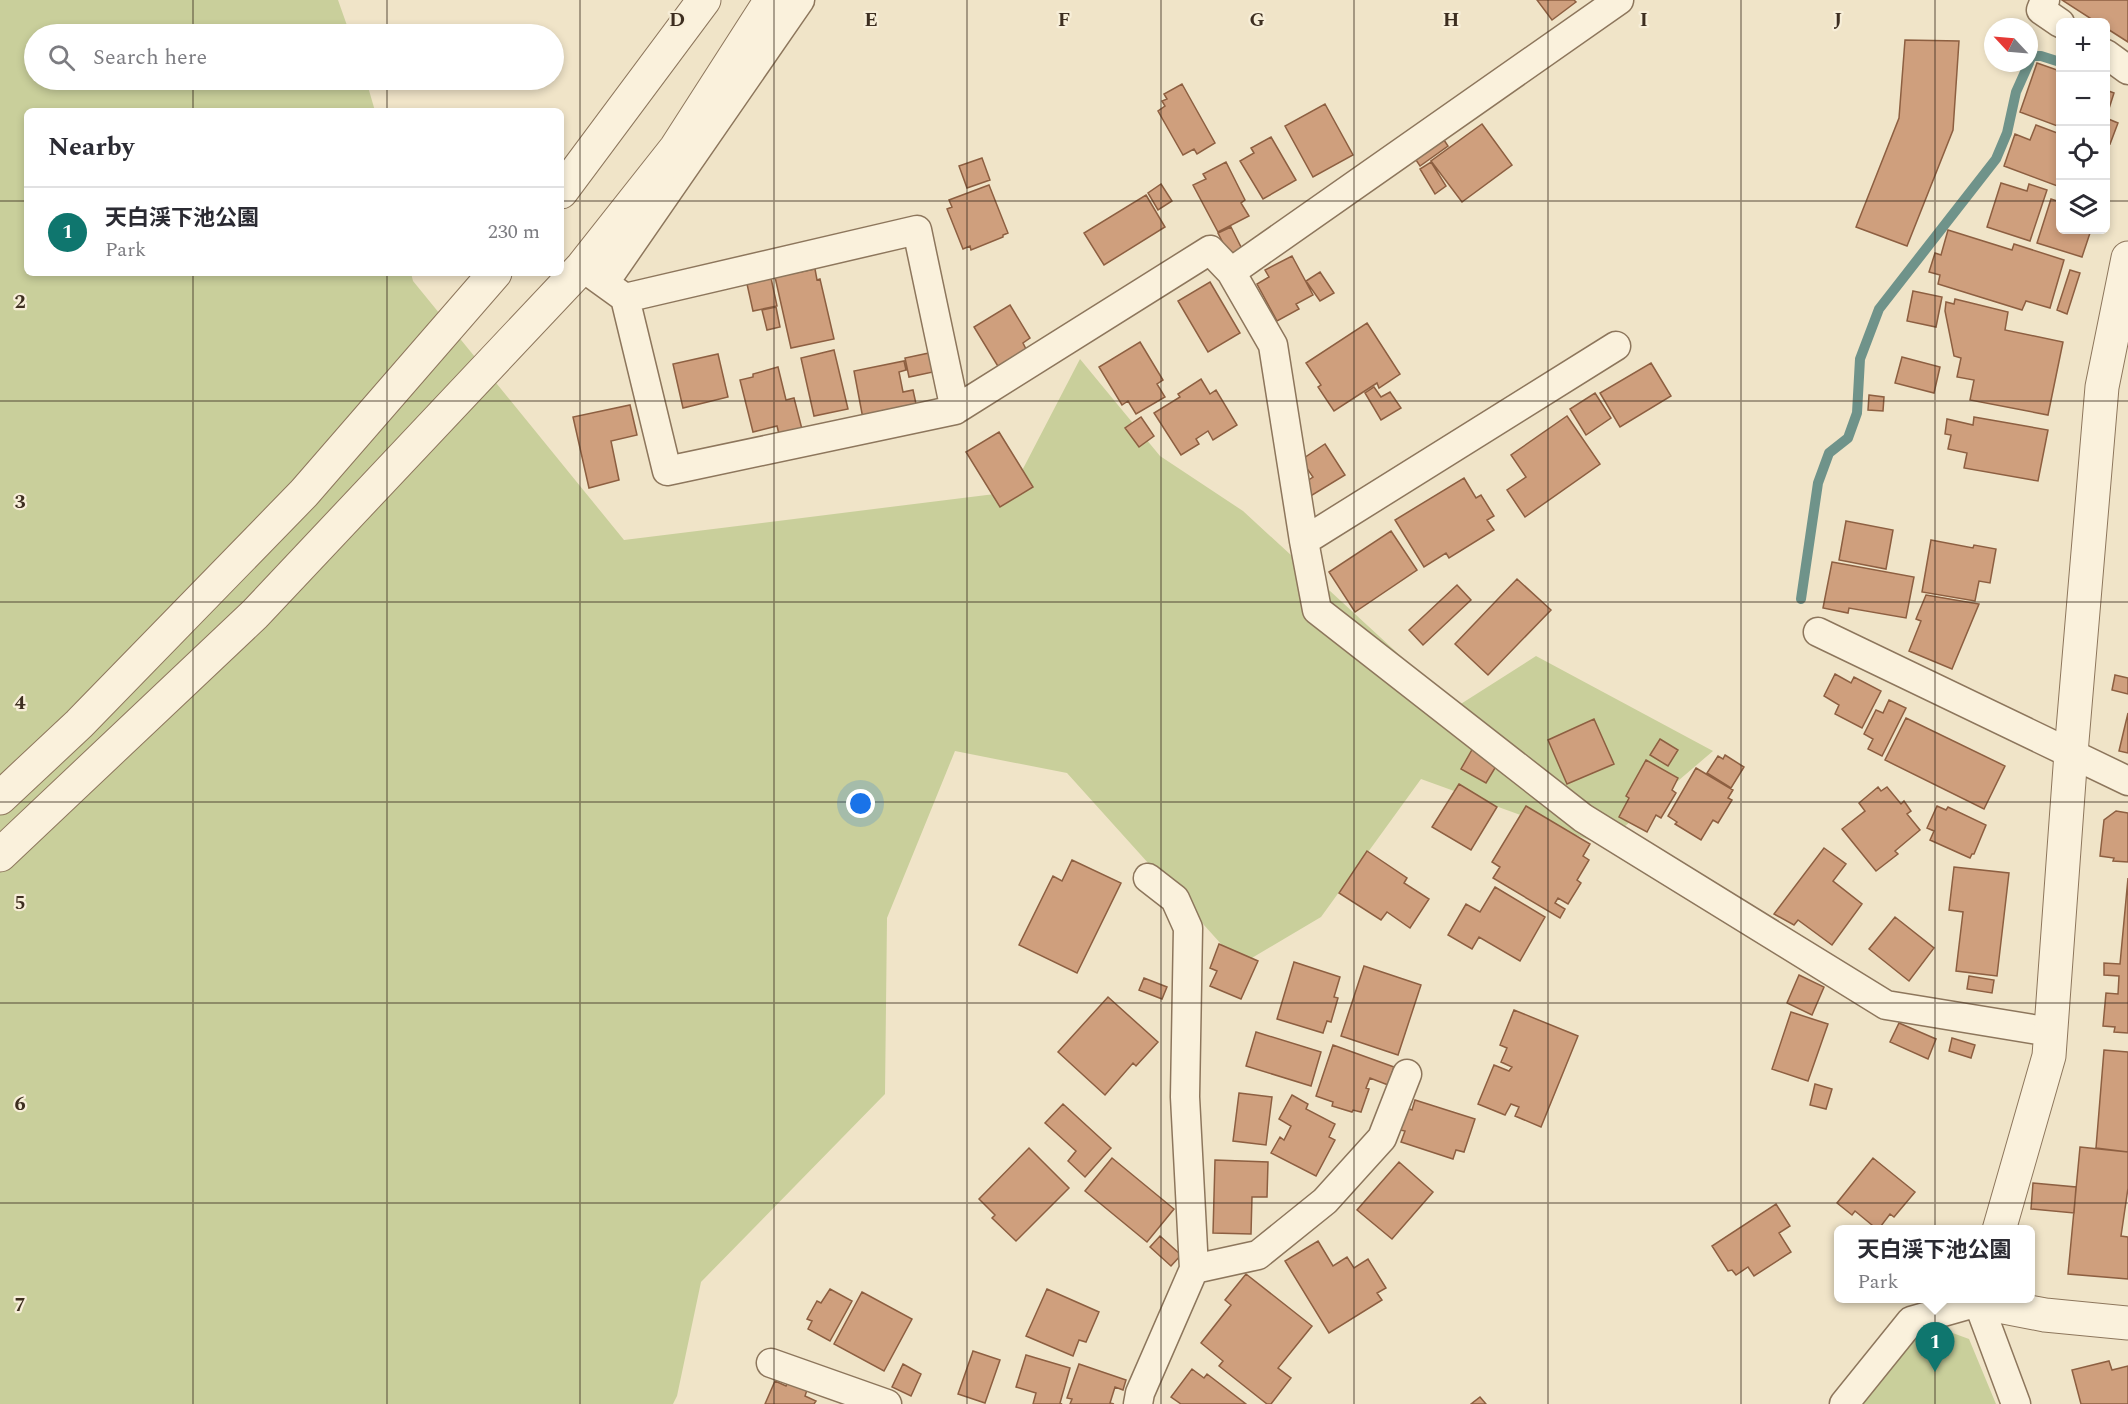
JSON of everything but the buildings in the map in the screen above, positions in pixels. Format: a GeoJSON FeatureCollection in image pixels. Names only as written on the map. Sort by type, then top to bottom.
{"type":"FeatureCollection","features":[{"type":"Feature","properties":{"kind":"street"},"geometry":{"type":"LineString","coordinates":[[564,188],[704,0]]}},
{"type":"Feature","properties":{"kind":"street"},"geometry":{"type":"LineString","coordinates":[[771,0],[675,148],[604,282],[667,471],[955,410],[1210,250],[1231,272],[1273,345],[1317,610],[1583,818],[1886,1005],[2051,1032]]}},
{"type":"Feature","properties":{"kind":"street"},"geometry":{"type":"LineString","coordinates":[[0,855],[604,282],[800,0]]}},
{"type":"Feature","properties":{"kind":"street"},"geometry":{"type":"LineString","coordinates":[[1231,272],[1619,0]]}},
{"type":"Feature","properties":{"kind":"street"},"geometry":{"type":"LineString","coordinates":[[2045,0],[2042,10],[2056,20]]}},
{"type":"Feature","properties":{"kind":"street"},"geometry":{"type":"LineString","coordinates":[[2110,57],[2128,70]]}},
{"type":"Feature","properties":{"kind":"street"},"geometry":{"type":"LineString","coordinates":[[604,282],[917,230],[955,410]]}},
{"type":"Feature","properties":{"kind":"street"},"geometry":{"type":"LineString","coordinates":[[2000,1225],[2049,1056],[2071,753],[2102,387],[2128,258]]}},
{"type":"Feature","properties":{"kind":"street"},"geometry":{"type":"LineString","coordinates":[[0,798],[79,724],[304,493],[492,276]]}},
{"type":"Feature","properties":{"kind":"street"},"geometry":{"type":"LineString","coordinates":[[1304,541],[1616,346]]}},
{"type":"Feature","properties":{"kind":"street"},"geometry":{"type":"LineString","coordinates":[[1818,632],[2128,781]]}},
{"type":"Feature","properties":{"kind":"street"},"geometry":{"type":"LineString","coordinates":[[1138,1404],[1140,1393],[1194,1269],[1185,1098],[1188,928],[1175,899],[1148,878]]}},
{"type":"Feature","properties":{"kind":"street"},"geometry":{"type":"LineString","coordinates":[[1194,1269],[1258,1255],[1325,1201],[1382,1138],[1407,1074]]}},
{"type":"Feature","properties":{"kind":"street"},"geometry":{"type":"LineString","coordinates":[[1844,1404],[1911,1321],[1968,1303]]}},
{"type":"Feature","properties":{"kind":"street"},"geometry":{"type":"LineString","coordinates":[[1979,1303],[2016,1404]]}},
{"type":"Feature","properties":{"kind":"street"},"geometry":{"type":"LineString","coordinates":[[1991,1303],[2045,1315],[2128,1323]]}},
{"type":"Feature","properties":{"kind":"street"},"geometry":{"type":"LineString","coordinates":[[771,1363],[887,1404]]}},
{"type":"Feature","properties":{"kind":"green space"},"geometry":{"type":"Polygon","coordinates":[[[0,0],[338,0],[346,24],[24,24],[24,90],[369,90],[374,108],[24,108],[24,276],[412,276],[413,281],[624,540],[1011,492],[1080,359],[1160,456],[1243,511],[1456,707],[1536,656],[1713,751],[1603,845],[1421,779],[1321,917],[1240,965],[1067,773],[955,751],[887,918],[885,1094],[701,1282],[677,1396],[673,1404],[0,1404],[0,0]]]}},
{"type":"Feature","properties":{"kind":"green space"},"geometry":{"type":"Polygon","coordinates":[[[1939,1328],[1969,1339],[1996,1404],[1862,1404],[1913,1341],[1939,1328]]]}},
{"type":"Feature","properties":{"kind":"waterway"},"geometry":{"type":"LineString","coordinates":[[2038,56],[2056,61]]}},
{"type":"Feature","properties":{"kind":"waterway"},"geometry":{"type":"LineString","coordinates":[[1801,599],[1818,483],[1829,453],[1848,438],[1857,413],[1860,359],[1879,309],[1996,159],[2007,133],[2016,92],[2025,72]]}},
{"type":"Feature","properties":{"kind":"place","name":"天白渓下池公園"},"geometry":{"type":"Point","coordinates":[1935,1372]}}]}
